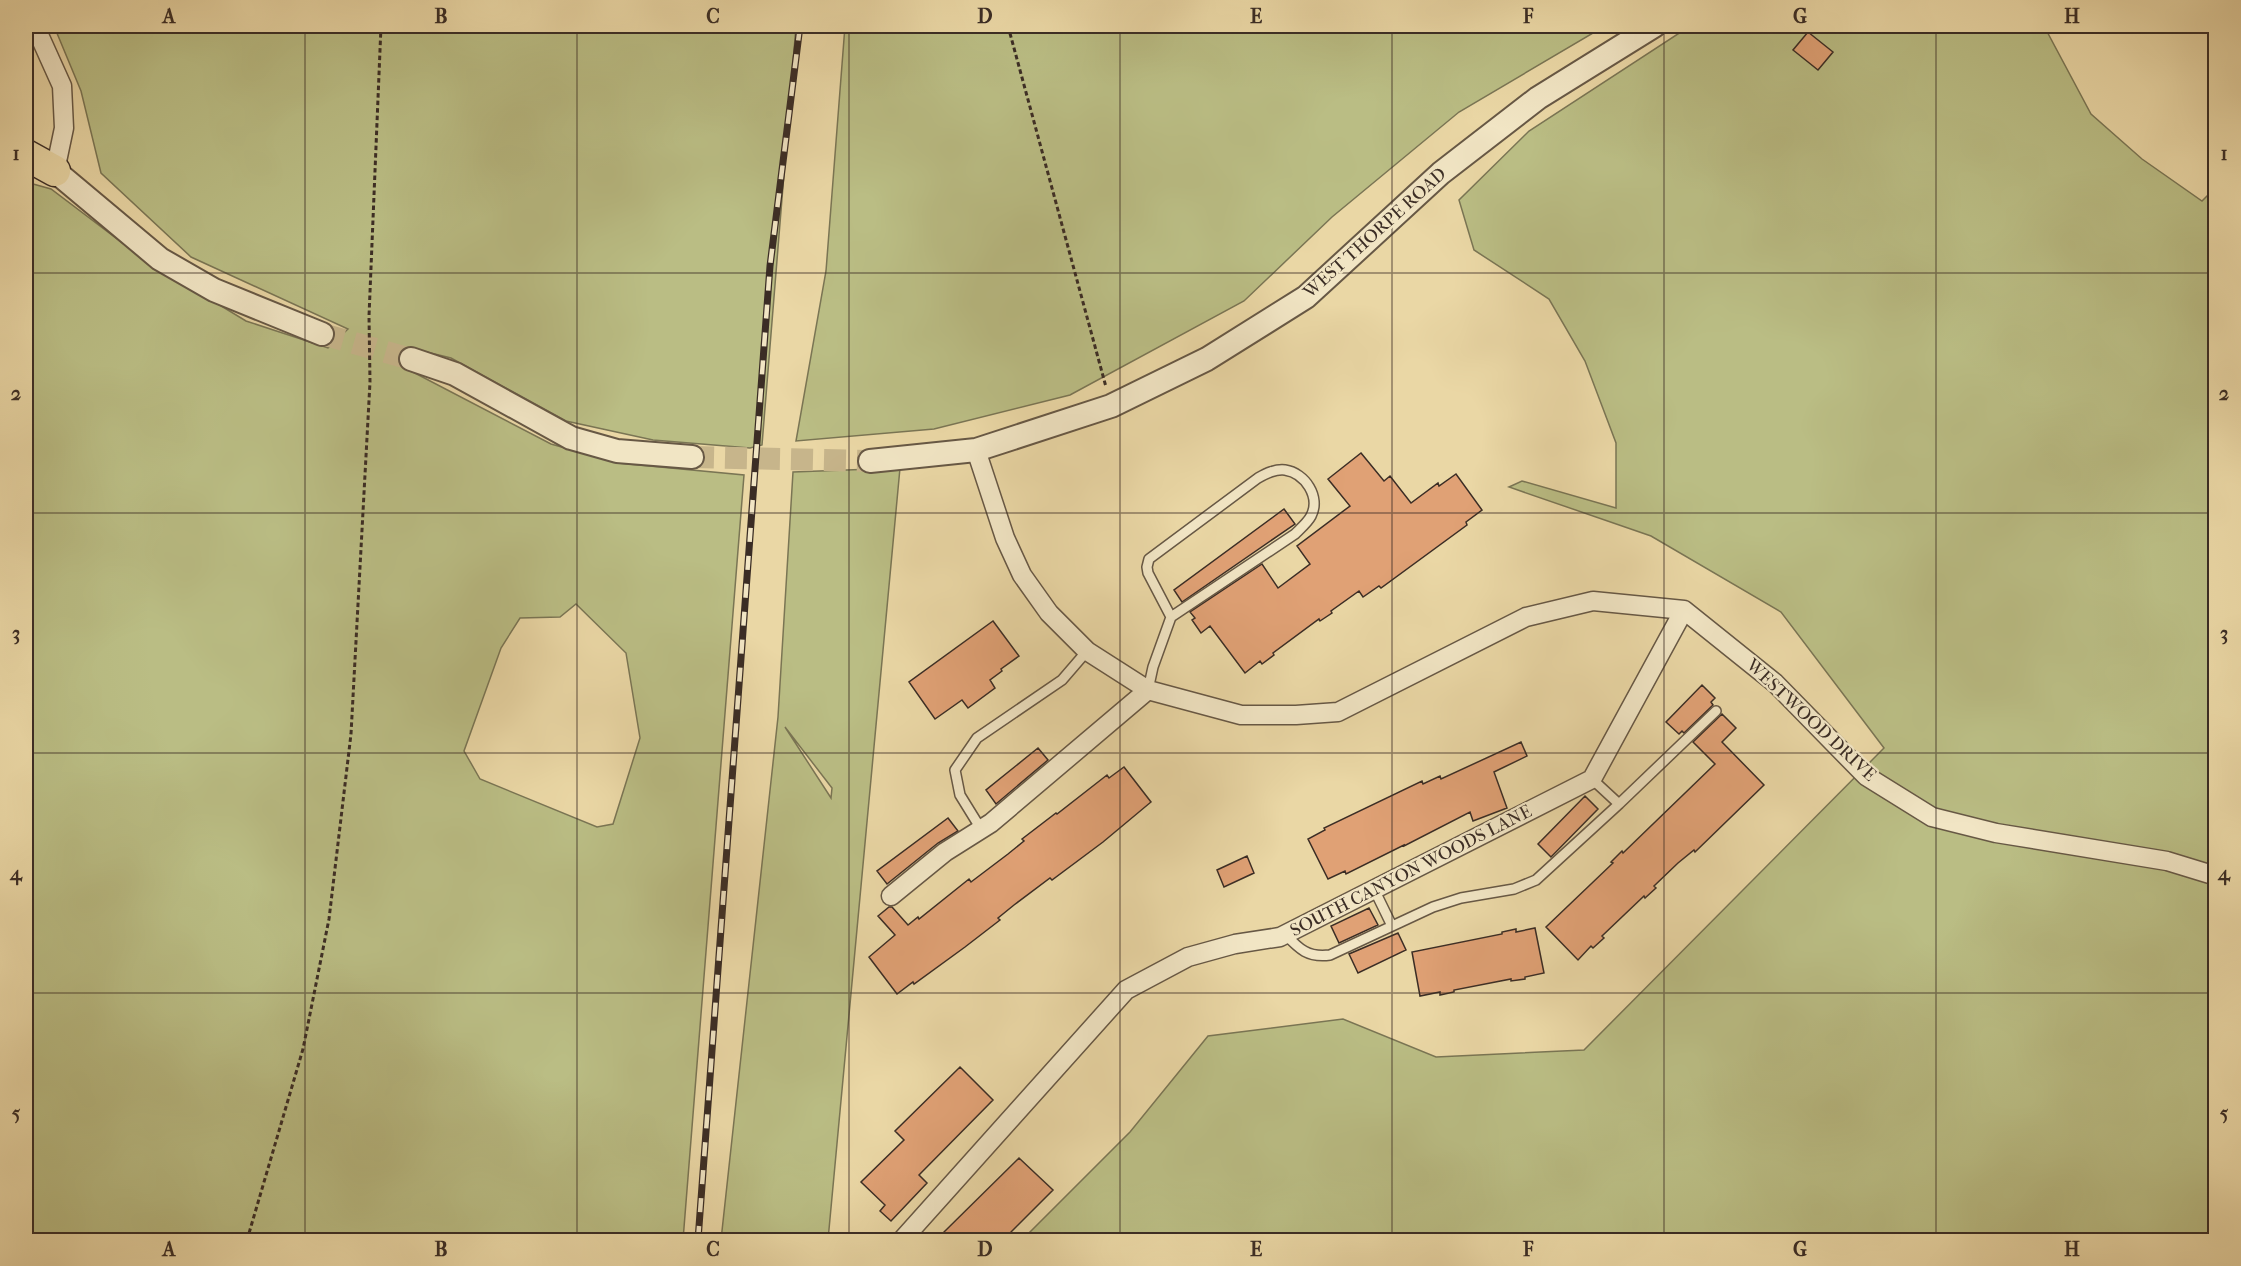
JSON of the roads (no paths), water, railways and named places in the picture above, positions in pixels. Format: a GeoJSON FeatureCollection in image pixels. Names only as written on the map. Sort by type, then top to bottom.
{"type":"FeatureCollection","features":[{"type":"Feature","properties":{"kind":"highway"},"geometry":{"type":"LineString","coordinates":[[26,155],[55,171]]}},
{"type":"Feature","properties":{"kind":"highway"},"geometry":{"type":"LineString","coordinates":[[26,172],[55,171]]}},
{"type":"Feature","properties":{"kind":"street"},"geometry":{"type":"LineString","coordinates":[[35,26],[62,86],[64,128],[55,171],[160,259],[214,290],[322,334]]}},
{"type":"Feature","properties":{"kind":"street","name":"WEST THORPE ROAD"},"geometry":{"type":"LineString","coordinates":[[870,461],[976,450],[1112,406],[1207,359],[1306,297],[1450,166],[1544,94],[1654,26]]}},
{"type":"Feature","properties":{"kind":"street"},"geometry":{"type":"LineString","coordinates":[[411,359],[455,374],[571,438],[617,451],[692,457]]}},
{"type":"Feature","properties":{"kind":"street"},"geometry":{"type":"LineString","coordinates":[[976,450],[1005,538],[1022,575],[1049,613],[1087,651],[1148,690],[1241,715],[1338,712],[1526,617],[1593,601],[1684,610],[1592,779]]}},
{"type":"Feature","properties":{"kind":"street","name":"WESTWOOD DRIVE"},"geometry":{"type":"LineString","coordinates":[[1684,610],[1775,682],[1866,776],[1932,817],[1996,833],[2167,861],[2216,876]]}},
{"type":"Feature","properties":{"kind":"street"},"geometry":{"type":"LineString","coordinates":[[891,896],[945,852],[981,829],[1148,690]]}},
{"type":"Feature","properties":{"kind":"street","name":"SOUTH CANYON WOODS LANE"},"geometry":{"type":"LineString","coordinates":[[902,1240],[1126,990],[1188,957],[1235,944],[1285,934],[1592,779]]}},
{"type":"Feature","properties":{"kind":"lane"},"geometry":{"type":"LineString","coordinates":[[1148,690],[1171,617],[1295,534],[1311,516],[1314,499],[1309,484],[1297,474],[1285,470],[1272,471],[1258,478],[1149,559],[1148,573],[1171,617]]}},
{"type":"Feature","properties":{"kind":"lane"},"geometry":{"type":"LineString","coordinates":[[981,829],[960,795],[955,770],[977,738],[1062,680],[1087,651]]}},
{"type":"Feature","properties":{"kind":"lane"},"geometry":{"type":"LineString","coordinates":[[1285,934],[1306,954],[1317,957],[1330,955],[1449,901],[1514,889],[1536,880],[1716,711]]}},
{"type":"Feature","properties":{"kind":"lane"},"geometry":{"type":"LineString","coordinates":[[1592,779],[1619,804]]}},
{"type":"Feature","properties":{"kind":"lane"},"geometry":{"type":"LineString","coordinates":[[1374,890],[1392,926]]}},
{"type":"Feature","properties":{"kind":"tunnel"},"geometry":{"type":"LineString","coordinates":[[322,334],[411,359]]}},
{"type":"Feature","properties":{"kind":"tunnel"},"geometry":{"type":"LineString","coordinates":[[692,457],[870,461]]}},
{"type":"Feature","properties":{"kind":"railway"},"geometry":{"type":"LineString","coordinates":[[698,1240],[770,266],[800,26]]}}]}
